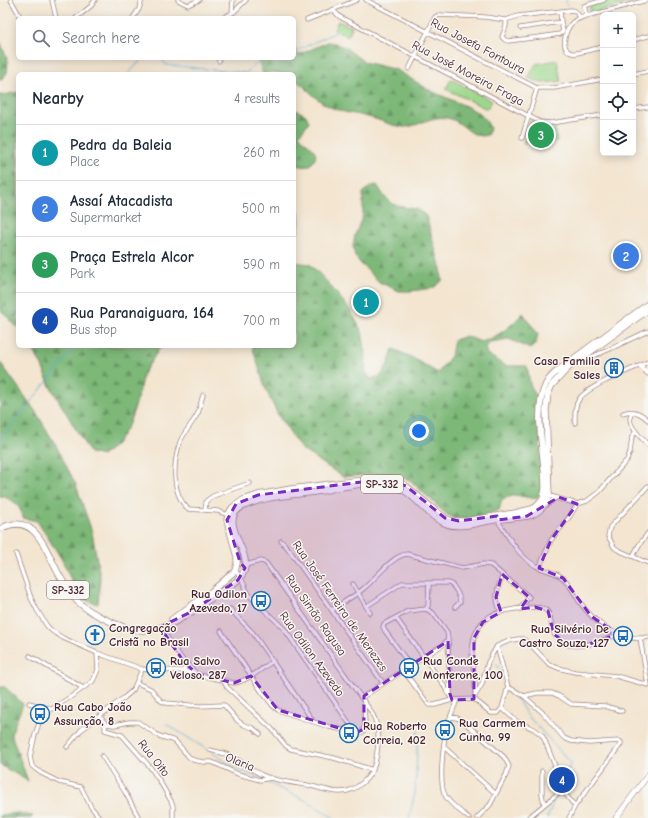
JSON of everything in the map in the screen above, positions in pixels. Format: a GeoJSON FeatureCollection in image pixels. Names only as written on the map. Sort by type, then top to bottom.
{"type":"FeatureCollection","features":[{"type":"Feature","properties":{"kind":"main road"},"geometry":{"type":"LineString","coordinates":[[547,494],[540,413],[540,400],[546,384],[561,368],[648,304]]}},
{"type":"Feature","properties":{"kind":"main road"},"geometry":{"type":"LineString","coordinates":[[542,508],[546,504],[547,494],[546,410],[548,394],[554,381],[574,363],[587,356],[648,310]]}},
{"type":"Feature","properties":{"kind":"main road","name":"SP-332"},"geometry":{"type":"LineString","coordinates":[[228,515],[236,504],[258,495],[299,488],[376,479],[397,481],[406,486],[438,514],[452,520],[472,521],[527,516],[537,513],[542,508]]}},
{"type":"Feature","properties":{"kind":"main road","name":"SP-332"},"geometry":{"type":"LineString","coordinates":[[245,565],[243,553],[234,530],[234,516],[239,508],[243,506],[260,500],[276,497],[366,484],[386,484],[396,486],[405,491],[438,520],[447,524],[462,526],[497,518]]}},
{"type":"Feature","properties":{"kind":"main road"},"geometry":{"type":"LineString","coordinates":[[497,518],[497,514],[501,511],[530,510],[537,506],[547,494]]}},
{"type":"Feature","properties":{"kind":"main road"},"geometry":{"type":"LineString","coordinates":[[228,515],[228,526],[237,563],[235,571]]}},
{"type":"Feature","properties":{"kind":"main road","name":"SP-332"},"geometry":{"type":"LineString","coordinates":[[0,530],[12,524],[30,528],[35,532],[47,549],[64,583],[77,600],[89,610],[111,622],[130,628],[143,630],[167,626],[191,612],[241,576]]}},
{"type":"Feature","properties":{"kind":"main road"},"geometry":{"type":"LineString","coordinates":[[234,547],[240,562],[245,565],[241,576]]}},
{"type":"Feature","properties":{"kind":"main road","name":"SP-332"},"geometry":{"type":"LineString","coordinates":[[160,627],[212,592],[235,571]]}},
{"type":"Feature","properties":{"kind":"main road"},"geometry":{"type":"LineString","coordinates":[[616,818],[648,775]]}},
{"type":"Feature","properties":{"kind":"street"},"geometry":{"type":"LineString","coordinates":[[11,0],[20,16]]}},
{"type":"Feature","properties":{"kind":"street"},"geometry":{"type":"LineString","coordinates":[[52,0],[56,16]]}},
{"type":"Feature","properties":{"kind":"street"},"geometry":{"type":"LineString","coordinates":[[78,16],[91,6],[95,0]]}},
{"type":"Feature","properties":{"kind":"street"},"geometry":{"type":"LineString","coordinates":[[134,16],[142,0]]}},
{"type":"Feature","properties":{"kind":"street"},"geometry":{"type":"LineString","coordinates":[[178,0],[188,5],[199,0]]}},
{"type":"Feature","properties":{"kind":"street"},"geometry":{"type":"LineString","coordinates":[[232,12],[234,0],[244,1]]}},
{"type":"Feature","properties":{"kind":"street"},"geometry":{"type":"LineString","coordinates":[[307,20],[357,0]]}},
{"type":"Feature","properties":{"kind":"street","name":"Rua Josefa Fontoura"},"geometry":{"type":"LineString","coordinates":[[366,0],[537,88]]}},
{"type":"Feature","properties":{"kind":"street"},"geometry":{"type":"LineString","coordinates":[[587,16],[584,6],[604,0]]}},
{"type":"Feature","properties":{"kind":"street"},"geometry":{"type":"LineString","coordinates":[[600,48],[572,54],[566,51],[565,40],[569,27],[574,21],[581,18],[647,0]]}},
{"type":"Feature","properties":{"kind":"street"},"geometry":{"type":"LineString","coordinates":[[226,16],[244,1]]}},
{"type":"Feature","properties":{"kind":"street","name":"Rua José Moreira Fraga"},"geometry":{"type":"LineString","coordinates":[[333,10],[340,17],[540,122],[550,124],[600,116]]}},
{"type":"Feature","properties":{"kind":"street"},"geometry":{"type":"LineString","coordinates":[[408,69],[435,17],[441,15],[485,17],[506,20],[518,16],[573,10],[581,18]]}},
{"type":"Feature","properties":{"kind":"street"},"geometry":{"type":"LineString","coordinates":[[506,20],[506,26],[502,37],[508,41],[560,34],[562,31],[560,11]]}},
{"type":"Feature","properties":{"kind":"street"},"geometry":{"type":"LineString","coordinates":[[520,28],[561,22]]}},
{"type":"Feature","properties":{"kind":"street"},"geometry":{"type":"LineString","coordinates":[[636,39],[648,36]]}},
{"type":"Feature","properties":{"kind":"street"},"geometry":{"type":"LineString","coordinates":[[636,73],[648,71]]}},
{"type":"Feature","properties":{"kind":"street"},"geometry":{"type":"LineString","coordinates":[[522,138],[537,88],[554,88],[600,80]]}},
{"type":"Feature","properties":{"kind":"street"},"geometry":{"type":"LineString","coordinates":[[636,109],[646,107]]}},
{"type":"Feature","properties":{"kind":"street"},"geometry":{"type":"LineString","coordinates":[[587,356],[648,331]]}},
{"type":"Feature","properties":{"kind":"street"},"geometry":{"type":"LineString","coordinates":[[575,423],[578,400],[583,395],[603,383],[648,362]]}},
{"type":"Feature","properties":{"kind":"street"},"geometry":{"type":"LineString","coordinates":[[640,366],[648,374]]}},
{"type":"Feature","properties":{"kind":"street"},"geometry":{"type":"LineString","coordinates":[[203,395],[198,413],[180,442],[174,472],[178,492],[183,504],[188,509],[218,511],[228,515]]}},
{"type":"Feature","properties":{"kind":"street"},"geometry":{"type":"LineString","coordinates":[[633,412],[630,419],[636,431],[648,445]]}},
{"type":"Feature","properties":{"kind":"street"},"geometry":{"type":"LineString","coordinates":[[623,413],[633,412],[641,414],[648,420]]}},
{"type":"Feature","properties":{"kind":"street"},"geometry":{"type":"LineString","coordinates":[[547,494],[578,504],[587,502],[627,460],[630,452],[632,437],[636,431]]}},
{"type":"Feature","properties":{"kind":"street"},"geometry":{"type":"LineString","coordinates":[[206,510],[206,501],[213,496],[250,483]]}},
{"type":"Feature","properties":{"kind":"street"},"geometry":{"type":"LineString","coordinates":[[648,486],[610,527],[608,532],[609,539],[614,547],[648,563]]}},
{"type":"Feature","properties":{"kind":"street"},"geometry":{"type":"LineString","coordinates":[[542,508],[550,501],[559,497]]}},
{"type":"Feature","properties":{"kind":"street"},"geometry":{"type":"LineString","coordinates":[[539,568],[551,540],[578,504]]}},
{"type":"Feature","properties":{"kind":"street"},"geometry":{"type":"LineString","coordinates":[[497,518],[522,556],[527,561],[539,568],[563,578],[591,616],[604,627],[618,634],[640,638],[648,637]]}},
{"type":"Feature","properties":{"kind":"street"},"geometry":{"type":"LineString","coordinates":[[633,556],[648,533]]}},
{"type":"Feature","properties":{"kind":"street","name":"Rua José Ferreira de Menezes"},"geometry":{"type":"LineString","coordinates":[[281,541],[287,547],[383,683]]}},
{"type":"Feature","properties":{"kind":"street"},"geometry":{"type":"LineString","coordinates":[[16,554],[31,598],[47,626],[63,638],[97,653],[142,668],[183,671],[234,683],[251,676],[273,661]]}},
{"type":"Feature","properties":{"kind":"street"},"geometry":{"type":"LineString","coordinates":[[332,610],[359,593],[386,567],[405,554],[462,568],[484,564],[491,565],[529,597],[520,609]]}},
{"type":"Feature","properties":{"kind":"street","name":"Rua Simão Ragusa"},"geometry":{"type":"LineString","coordinates":[[245,565],[261,561],[266,563],[361,698]]}},
{"type":"Feature","properties":{"kind":"street","name":"Rua Odilon Azevedo"},"geometry":{"type":"LineString","coordinates":[[235,571],[241,576],[250,595],[276,619],[356,733]]}},
{"type":"Feature","properties":{"kind":"street"},"geometry":{"type":"LineString","coordinates":[[501,612],[496,597],[503,575]]}},
{"type":"Feature","properties":{"kind":"street"},"geometry":{"type":"LineString","coordinates":[[367,606],[402,583],[449,583],[452,584],[460,600],[459,604],[455,607]]}},
{"type":"Feature","properties":{"kind":"street"},"geometry":{"type":"LineString","coordinates":[[426,609],[428,606],[430,583]]}},
{"type":"Feature","properties":{"kind":"street"},"geometry":{"type":"LineString","coordinates":[[354,584],[370,613]]}},
{"type":"Feature","properties":{"kind":"street"},"geometry":{"type":"LineString","coordinates":[[497,646],[508,686],[502,708],[498,713],[491,713],[474,698],[472,647],[474,638],[480,626],[488,617],[501,612],[535,607],[542,608],[548,611],[554,634],[565,643],[575,646],[602,641],[618,634]]}},
{"type":"Feature","properties":{"kind":"street"},"geometry":{"type":"LineString","coordinates":[[230,609],[253,633],[313,722]]}},
{"type":"Feature","properties":{"kind":"street"},"geometry":{"type":"LineString","coordinates":[[410,665],[383,627],[388,622],[408,611],[426,609],[433,613],[447,632],[450,694]]}},
{"type":"Feature","properties":{"kind":"street"},"geometry":{"type":"LineString","coordinates":[[396,618],[454,700],[444,747],[442,767],[443,792],[450,802],[469,818]]}},
{"type":"Feature","properties":{"kind":"street"},"geometry":{"type":"LineString","coordinates":[[160,627],[184,662],[197,674]]}},
{"type":"Feature","properties":{"kind":"street"},"geometry":{"type":"LineString","coordinates":[[221,631],[268,701],[278,710],[313,722],[356,733],[363,732],[364,729],[364,702]]}},
{"type":"Feature","properties":{"kind":"street"},"geometry":{"type":"LineString","coordinates":[[474,698],[482,684],[488,662],[497,646],[518,639],[523,639],[549,664],[558,668],[575,672],[616,676],[648,685],[640,638]]}},
{"type":"Feature","properties":{"kind":"street"},"geometry":{"type":"LineString","coordinates":[[210,750],[232,756],[252,770],[271,778],[340,792],[358,786],[373,770],[378,739],[378,728],[374,715],[361,698],[444,644],[448,639]]}},
{"type":"Feature","properties":{"kind":"street"},"geometry":{"type":"LineString","coordinates":[[97,653],[97,674],[93,681],[42,716],[30,756],[33,768],[41,773],[59,782],[81,787],[91,808],[100,818]]}},
{"type":"Feature","properties":{"kind":"street"},"geometry":{"type":"LineString","coordinates":[[30,656],[83,688]]}},
{"type":"Feature","properties":{"kind":"street"},"geometry":{"type":"LineString","coordinates":[[183,671],[185,668],[184,662]]}},
{"type":"Feature","properties":{"kind":"street"},"geometry":{"type":"LineString","coordinates":[[67,747],[81,730],[133,690],[142,668]]}},
{"type":"Feature","properties":{"kind":"street"},"geometry":{"type":"LineString","coordinates":[[403,670],[429,705],[474,698]]}},
{"type":"Feature","properties":{"kind":"street"},"geometry":{"type":"LineString","coordinates":[[223,680],[227,687],[272,729],[288,748],[334,758],[373,770]]}},
{"type":"Feature","properties":{"kind":"street"},"geometry":{"type":"LineString","coordinates":[[136,683],[152,689],[161,701],[165,703],[200,706],[224,705],[240,722],[253,728],[260,734]]}},
{"type":"Feature","properties":{"kind":"street"},"geometry":{"type":"LineString","coordinates":[[508,686],[524,696],[543,713],[564,738],[571,742],[621,742],[575,806],[569,818]]}},
{"type":"Feature","properties":{"kind":"street"},"geometry":{"type":"LineString","coordinates":[[524,696],[537,693],[552,693],[571,704],[604,706],[622,711]]}},
{"type":"Feature","properties":{"kind":"street"},"geometry":{"type":"LineString","coordinates":[[29,703],[52,709]]}},
{"type":"Feature","properties":{"kind":"street"},"geometry":{"type":"LineString","coordinates":[[502,708],[516,721],[534,729],[542,735],[557,771],[562,790],[575,806]]}},
{"type":"Feature","properties":{"kind":"street"},"geometry":{"type":"LineString","coordinates":[[99,716],[105,724]]}},
{"type":"Feature","properties":{"kind":"street"},"geometry":{"type":"LineString","coordinates":[[451,717],[462,721],[487,741],[507,761],[509,766],[508,772],[490,806],[477,818]]}},
{"type":"Feature","properties":{"kind":"street","name":"Olaria"},"geometry":{"type":"LineString","coordinates":[[105,724],[114,725],[138,722],[162,738],[175,740],[193,760],[212,762],[238,774],[260,780],[271,778]]}},
{"type":"Feature","properties":{"kind":"street","name":"Rua Oito"},"geometry":{"type":"LineString","coordinates":[[105,724],[106,731],[122,735],[153,772],[172,804],[173,818]]}},
{"type":"Feature","properties":{"kind":"street"},"geometry":{"type":"LineString","coordinates":[[444,747],[496,794]]}},
{"type":"Feature","properties":{"kind":"street"},"geometry":{"type":"LineString","coordinates":[[102,756],[139,818]]}},
{"type":"Feature","properties":{"kind":"street"},"geometry":{"type":"LineString","coordinates":[[542,771],[542,794],[544,804]]}},
{"type":"Feature","properties":{"kind":"street"},"geometry":{"type":"LineString","coordinates":[[528,818],[562,790]]}},
{"type":"Feature","properties":{"kind":"highlighted area"},"geometry":{"type":"Polygon","coordinates":[[[386,479],[406,486],[445,518],[459,521],[497,516],[498,520],[527,516],[559,497],[577,504],[551,540],[539,568],[563,578],[591,616],[618,634],[593,643],[575,646],[565,643],[554,634],[548,611],[535,607],[520,609],[529,597],[502,574],[496,597],[501,612],[483,622],[474,638],[474,699],[452,700],[450,694],[448,641],[364,696],[364,729],[356,733],[278,710],[251,676],[234,683],[197,674],[184,662],[160,627],[191,612],[238,580],[245,568],[240,562],[227,520],[236,504],[258,495],[386,479]]]}},
{"type":"Feature","properties":{"kind":"green space"},"geometry":{"type":"Polygon","coordinates":[[[612,0],[640,0],[590,13],[590,6],[612,0]]]}},
{"type":"Feature","properties":{"kind":"green space"},"geometry":{"type":"Polygon","coordinates":[[[338,21],[352,27],[348,36],[334,30],[338,21]]]}},
{"type":"Feature","properties":{"kind":"green space"},"geometry":{"type":"Polygon","coordinates":[[[0,41],[8,61],[7,73],[0,81],[0,41]]]}},
{"type":"Feature","properties":{"kind":"green space"},"geometry":{"type":"Polygon","coordinates":[[[328,42],[335,43],[346,48],[364,62],[397,70],[429,90],[470,108],[480,114],[487,122],[490,129],[487,135],[476,135],[453,120],[441,117],[416,125],[401,127],[345,112],[326,105],[320,101],[296,80],[296,72],[262,72],[258,60],[296,60],[296,50],[298,55],[328,42]]]}},
{"type":"Feature","properties":{"kind":"green space"},"geometry":{"type":"Polygon","coordinates":[[[557,60],[561,81],[542,83],[528,78],[536,64],[557,60]]]}},
{"type":"Feature","properties":{"kind":"green space"},"geometry":{"type":"Polygon","coordinates":[[[451,79],[492,101],[487,109],[446,89],[451,79]]]}},
{"type":"Feature","properties":{"kind":"green space"},"geometry":{"type":"Polygon","coordinates":[[[16,92],[16,326],[0,310],[0,96],[16,92]]]}},
{"type":"Feature","properties":{"kind":"green space"},"geometry":{"type":"Polygon","coordinates":[[[296,110],[306,115],[309,122],[299,135],[316,154],[310,165],[301,166],[296,165],[296,110]]]}},
{"type":"Feature","properties":{"kind":"green space"},"geometry":{"type":"Polygon","coordinates":[[[531,121],[543,126],[555,126],[557,141],[523,144],[531,121]]]}},
{"type":"Feature","properties":{"kind":"green space"},"geometry":{"type":"Polygon","coordinates":[[[377,185],[384,196],[392,204],[417,209],[426,216],[441,269],[442,281],[433,288],[399,291],[379,282],[355,257],[353,246],[355,235],[363,215],[363,193],[371,186],[377,185]]]}},
{"type":"Feature","properties":{"kind":"green space"},"geometry":{"type":"Polygon","coordinates":[[[296,205],[300,222],[296,236],[296,205]]]}},
{"type":"Feature","properties":{"kind":"green space"},"geometry":{"type":"Polygon","coordinates":[[[296,262],[310,264],[329,284],[350,310],[362,332],[366,354],[365,371],[371,379],[381,376],[389,362],[393,349],[411,357],[438,373],[451,356],[454,340],[466,336],[481,342],[488,340],[514,323],[523,313],[538,334],[536,344],[530,349],[509,339],[490,342],[485,348],[487,354],[506,366],[527,366],[530,384],[537,398],[543,489],[536,499],[516,495],[502,499],[499,510],[477,518],[456,519],[446,514],[410,480],[388,473],[343,477],[301,449],[279,417],[266,390],[253,348],[296,348],[296,262]]]}},
{"type":"Feature","properties":{"kind":"green space"},"geometry":{"type":"Polygon","coordinates":[[[32,348],[160,348],[143,374],[136,404],[128,426],[116,444],[102,456],[90,453],[50,386],[42,366],[32,348]]]}},
{"type":"Feature","properties":{"kind":"green space"},"geometry":{"type":"Polygon","coordinates":[[[0,362],[36,412],[55,444],[76,485],[92,532],[100,577],[98,604],[85,600],[75,588],[61,558],[37,521],[23,518],[20,509],[15,503],[0,496],[0,362]]]}},
{"type":"Feature","properties":{"kind":"green space"},"geometry":{"type":"Polygon","coordinates":[[[0,687],[5,687],[23,704],[11,734],[28,781],[0,765],[0,687]]]}},
{"type":"Feature","properties":{"kind":"green space"},"geometry":{"type":"Polygon","coordinates":[[[17,813],[33,816],[31,818],[0,818],[0,815],[17,813]]]}},
{"type":"Feature","properties":{"kind":"waterway"},"geometry":{"type":"LineString","coordinates":[[566,0],[567,5]]}},
{"type":"Feature","properties":{"kind":"waterway"},"geometry":{"type":"LineString","coordinates":[[296,51],[336,32]]}},
{"type":"Feature","properties":{"kind":"waterway"},"geometry":{"type":"LineString","coordinates":[[130,72],[141,60]]}},
{"type":"Feature","properties":{"kind":"waterway"},"geometry":{"type":"LineString","coordinates":[[162,60],[166,65],[236,72]]}},
{"type":"Feature","properties":{"kind":"waterway"},"geometry":{"type":"LineString","coordinates":[[247,72],[261,60]]}},
{"type":"Feature","properties":{"kind":"waterway"},"geometry":{"type":"LineString","coordinates":[[0,440],[74,348]]}},
{"type":"Feature","properties":{"kind":"waterway"},"geometry":{"type":"LineString","coordinates":[[496,664],[503,675]]}},
{"type":"Feature","properties":{"kind":"waterway"},"geometry":{"type":"LineString","coordinates":[[513,692],[527,715],[571,763],[562,784]]}},
{"type":"Feature","properties":{"kind":"waterway"},"geometry":{"type":"LineString","coordinates":[[166,724],[208,750]]}},
{"type":"Feature","properties":{"kind":"waterway"},"geometry":{"type":"LineString","coordinates":[[409,818],[415,793],[418,731]]}},
{"type":"Feature","properties":{"kind":"waterway"},"geometry":{"type":"LineString","coordinates":[[211,752],[236,768],[257,778]]}},
{"type":"Feature","properties":{"kind":"waterway"},"geometry":{"type":"LineString","coordinates":[[264,781],[307,801],[334,818]]}},
{"type":"Feature","properties":{"kind":"waterway"},"geometry":{"type":"LineString","coordinates":[[547,818],[556,796]]}},
{"type":"Feature","properties":{"kind":"place","name":"Praça Estrela Alcor"},"geometry":{"type":"Point","coordinates":[541,135]}},
{"type":"Feature","properties":{"kind":"place","name":"Assaí Atacadista"},"geometry":{"type":"Point","coordinates":[626,256]}},
{"type":"Feature","properties":{"kind":"place","name":"Pedra da Baleia"},"geometry":{"type":"Point","coordinates":[366,302]}},
{"type":"Feature","properties":{"kind":"place","name":"Casa Familia Sales"},"geometry":{"type":"Point","coordinates":[614,368]}},
{"type":"Feature","properties":{"kind":"place","name":"Rua Odilon Azevedo, 17"},"geometry":{"type":"Point","coordinates":[261,601]}},
{"type":"Feature","properties":{"kind":"place","name":"Congregação Cristã no Brasil"},"geometry":{"type":"Point","coordinates":[95,635]}},
{"type":"Feature","properties":{"kind":"place","name":"Rua Silvério De Castro Souza, 127"},"geometry":{"type":"Point","coordinates":[623,636]}},
{"type":"Feature","properties":{"kind":"place","name":"Rua Salvo Veloso, 287"},"geometry":{"type":"Point","coordinates":[156,668]}},
{"type":"Feature","properties":{"kind":"place","name":"Rua Conde Monterone, 100"},"geometry":{"type":"Point","coordinates":[409,668]}},
{"type":"Feature","properties":{"kind":"place","name":"Rua Cabo João Assunção, 8"},"geometry":{"type":"Point","coordinates":[40,714]}},
{"type":"Feature","properties":{"kind":"place","name":"Rua Carmem Cunha, 99"},"geometry":{"type":"Point","coordinates":[445,730]}},
{"type":"Feature","properties":{"kind":"place","name":"Rua Roberto Correia, 402"},"geometry":{"type":"Point","coordinates":[349,733]}},
{"type":"Feature","properties":{"kind":"place","name":"Rua Paranaiguara, 164"},"geometry":{"type":"Point","coordinates":[562,780]}}]}
